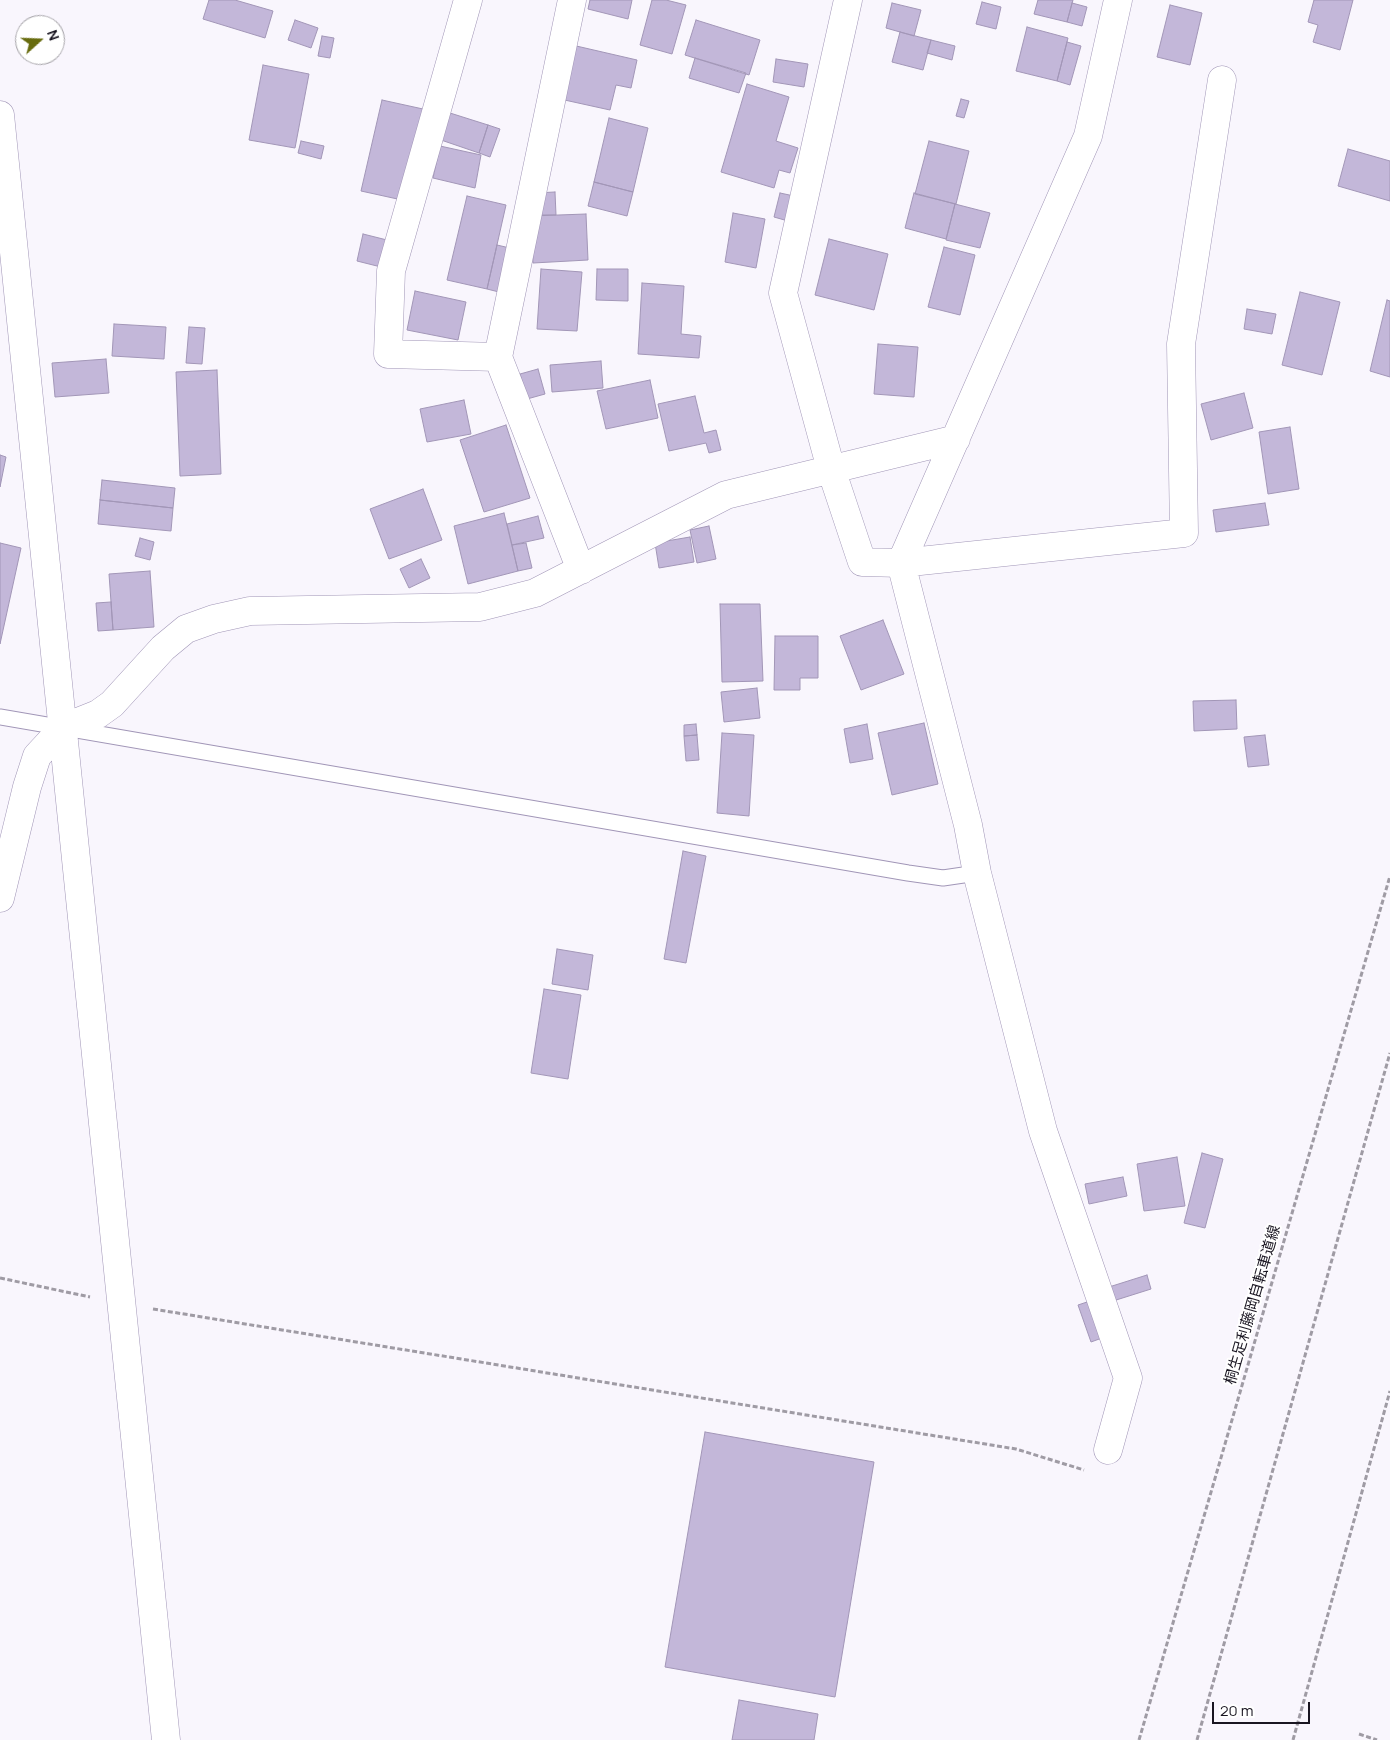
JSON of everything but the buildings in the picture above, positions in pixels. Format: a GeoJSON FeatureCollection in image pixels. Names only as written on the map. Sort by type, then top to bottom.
{"type":"FeatureCollection","features":[{"type":"Feature","properties":{"kind":"street"},"geometry":{"type":"LineString","coordinates":[[468,0],[392,271],[388,354],[498,357]]}},
{"type":"Feature","properties":{"kind":"street"},"geometry":{"type":"LineString","coordinates":[[572,0],[498,357],[582,570]]}},
{"type":"Feature","properties":{"kind":"street"},"geometry":{"type":"LineString","coordinates":[[848,0],[783,293],[831,469],[862,562],[901,562],[1184,533],[1181,344],[1222,80]]}},
{"type":"Feature","properties":{"kind":"street"},"geometry":{"type":"LineString","coordinates":[[1108,1450],[1128,1378],[1043,1131],[977,874],[968,825],[901,562],[1088,136],[1118,0]]}},
{"type":"Feature","properties":{"kind":"street"},"geometry":{"type":"LineString","coordinates":[[0,115],[166,1740]]}},
{"type":"Feature","properties":{"kind":"street"},"geometry":{"type":"LineString","coordinates":[[0,898],[27,787],[37,756],[63,728],[98,714],[112,704],[163,648],[186,628],[214,619],[250,611],[480,607],[535,593],[726,495],[956,439]]}},
{"type":"Feature","properties":{"kind":"lane"},"geometry":{"type":"LineString","coordinates":[[0,717],[908,873],[943,878],[977,874]]}},
{"type":"Feature","properties":{"kind":"path","name":"桐生足利藤岡自転車道線"},"geometry":{"type":"LineString","coordinates":[[1139,1740],[1390,876]]}},
{"type":"Feature","properties":{"kind":"path"},"geometry":{"type":"LineString","coordinates":[[1197,1740],[1390,1054]]}},
{"type":"Feature","properties":{"kind":"path"},"geometry":{"type":"LineString","coordinates":[[0,1278],[122,1304],[1016,1449],[1090,1470],[1099,1470],[1105,1463],[1108,1450]]}},
{"type":"Feature","properties":{"kind":"path"},"geometry":{"type":"LineString","coordinates":[[1293,1740],[1390,1391]]}},
{"type":"Feature","properties":{"kind":"path"},"geometry":{"type":"LineString","coordinates":[[1359,1734],[1378,1740]]}}]}
